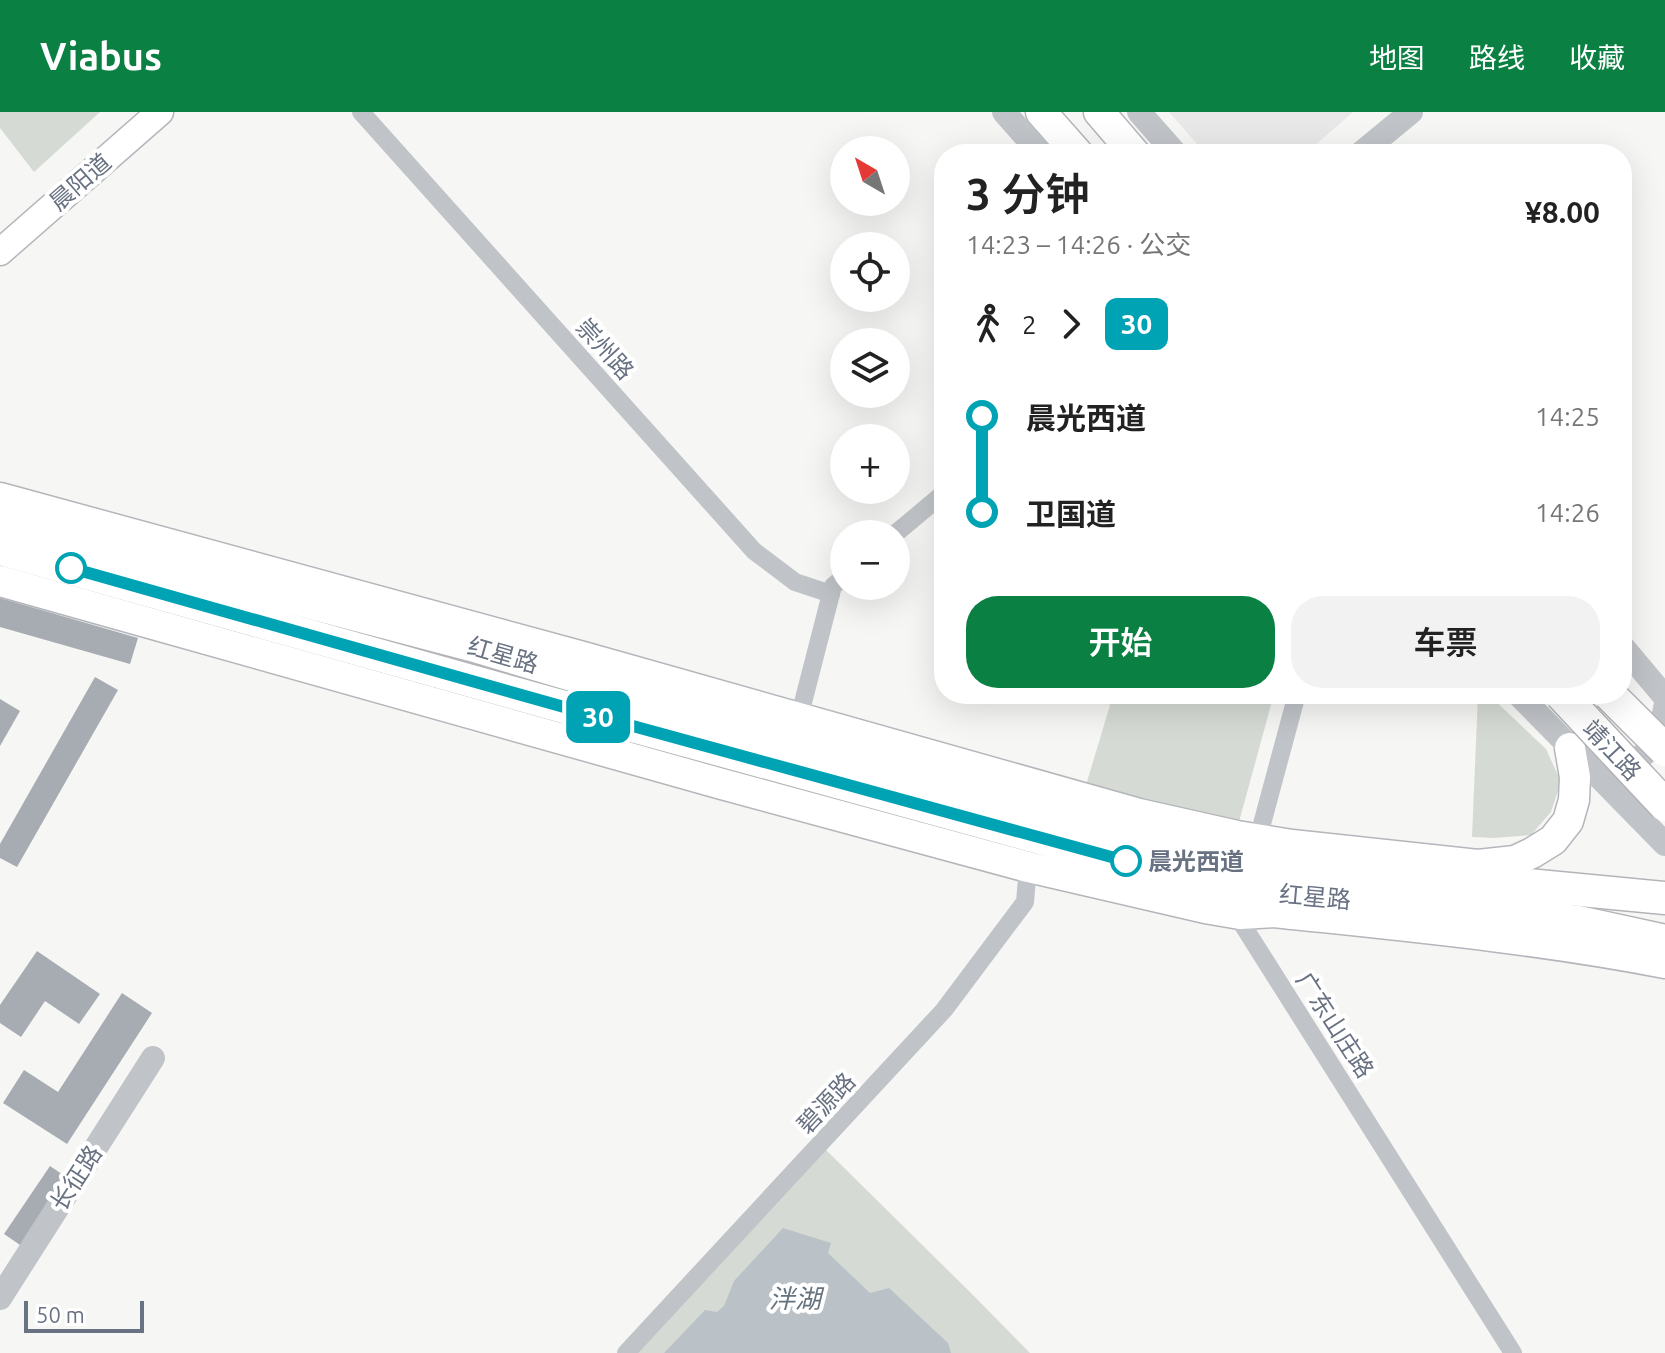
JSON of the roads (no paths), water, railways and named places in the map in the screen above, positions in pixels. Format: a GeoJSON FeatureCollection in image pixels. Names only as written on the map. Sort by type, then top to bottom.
{"type":"FeatureCollection","features":[{"type":"Feature","properties":{"kind":"highway","name":"红星路"},"geometry":{"type":"LineString","coordinates":[[0,521],[471,645],[943,785],[1219,858],[1249,877]]}},
{"type":"Feature","properties":{"kind":"highway","name":"红星路"},"geometry":{"type":"LineString","coordinates":[[0,549],[1175,875],[1249,877],[1290,869],[1483,879],[1665,898]]}},
{"type":"Feature","properties":{"kind":"highway","name":"靖江路"},"geometry":{"type":"LineString","coordinates":[[1570,704],[1665,805]]}},
{"type":"Feature","properties":{"kind":"highway","name":"靖江路"},"geometry":{"type":"LineString","coordinates":[[1619,704],[1665,748]]}},
{"type":"Feature","properties":{"kind":"highway"},"geometry":{"type":"LineString","coordinates":[[1249,877],[1274,912]]}},
{"type":"Feature","properties":{"kind":"highway","name":"红星路"},"geometry":{"type":"LineString","coordinates":[[1483,879],[1578,922],[1665,941]]}},
{"type":"Feature","properties":{"kind":"main road","name":"晨阳道"},"geometry":{"type":"LineString","coordinates":[[0,241],[148,112]]}},
{"type":"Feature","properties":{"kind":"main road","name":"晨阳道"},"geometry":{"type":"LineString","coordinates":[[0,252],[160,112]]}},
{"type":"Feature","properties":{"kind":"main road"},"geometry":{"type":"LineString","coordinates":[[1041,112],[1069,144]]}},
{"type":"Feature","properties":{"kind":"main road"},"geometry":{"type":"LineString","coordinates":[[1099,112],[1126,144]]}},
{"type":"Feature","properties":{"kind":"main road"},"geometry":{"type":"LineString","coordinates":[[0,498],[1139,814],[1237,836],[1249,877],[1205,908],[1028,867],[0,581]]}},
{"type":"Feature","properties":{"kind":"main road"},"geometry":{"type":"LineString","coordinates":[[1483,879],[1553,840],[1568,821],[1574,800],[1575,777],[1570,748]]}},
{"type":"Feature","properties":{"kind":"main road"},"geometry":{"type":"LineString","coordinates":[[1274,912],[1492,935],[1665,963]]}},
{"type":"Feature","properties":{"kind":"street","name":"崇州路"},"geometry":{"type":"LineString","coordinates":[[361,112],[754,551],[795,582],[830,594]]}},
{"type":"Feature","properties":{"kind":"street"},"geometry":{"type":"LineString","coordinates":[[1004,112],[1032,144]]}},
{"type":"Feature","properties":{"kind":"street"},"geometry":{"type":"LineString","coordinates":[[1139,112],[1167,144]]}},
{"type":"Feature","properties":{"kind":"street"},"geometry":{"type":"LineString","coordinates":[[1372,144],[1411,112]]}},
{"type":"Feature","properties":{"kind":"street"},"geometry":{"type":"LineString","coordinates":[[910,521],[934,501]]}},
{"type":"Feature","properties":{"kind":"street"},"geometry":{"type":"LineString","coordinates":[[799,718],[830,598]]}},
{"type":"Feature","properties":{"kind":"street"},"geometry":{"type":"LineString","coordinates":[[1632,658],[1665,697]]}},
{"type":"Feature","properties":{"kind":"street"},"geometry":{"type":"LineString","coordinates":[[1249,877],[1294,704]]}},
{"type":"Feature","properties":{"kind":"street"},"geometry":{"type":"LineString","coordinates":[[1528,704],[1665,844]]}},
{"type":"Feature","properties":{"kind":"street"},"geometry":{"type":"LineString","coordinates":[[1594,772],[1618,773],[1637,760],[1661,731],[1665,708]]}},
{"type":"Feature","properties":{"kind":"street"},"geometry":{"type":"LineString","coordinates":[[1628,807],[1627,784],[1652,754],[1665,748]]}},
{"type":"Feature","properties":{"kind":"street","name":"碧源路"},"geometry":{"type":"LineString","coordinates":[[626,1353],[944,1010],[1025,902],[1028,867]]}},
{"type":"Feature","properties":{"kind":"street","name":"广东山庄路"},"geometry":{"type":"LineString","coordinates":[[1249,877],[1244,927],[1513,1353]]}},
{"type":"Feature","properties":{"kind":"street","name":"长征路"},"geometry":{"type":"LineString","coordinates":[[0,1298],[153,1058]]}},
{"type":"Feature","properties":{"kind":"water","name":"泮湖"},"geometry":{"type":"Polygon","coordinates":[[[783,1228],[831,1243],[828,1253],[870,1293],[889,1288],[948,1343],[951,1353],[664,1353],[705,1310],[717,1312],[724,1306],[734,1281],[783,1228]]]}},
{"type":"Feature","properties":{"kind":"place","name":"晨光西道"},"geometry":{"type":"Point","coordinates":[1126,861]}}]}
